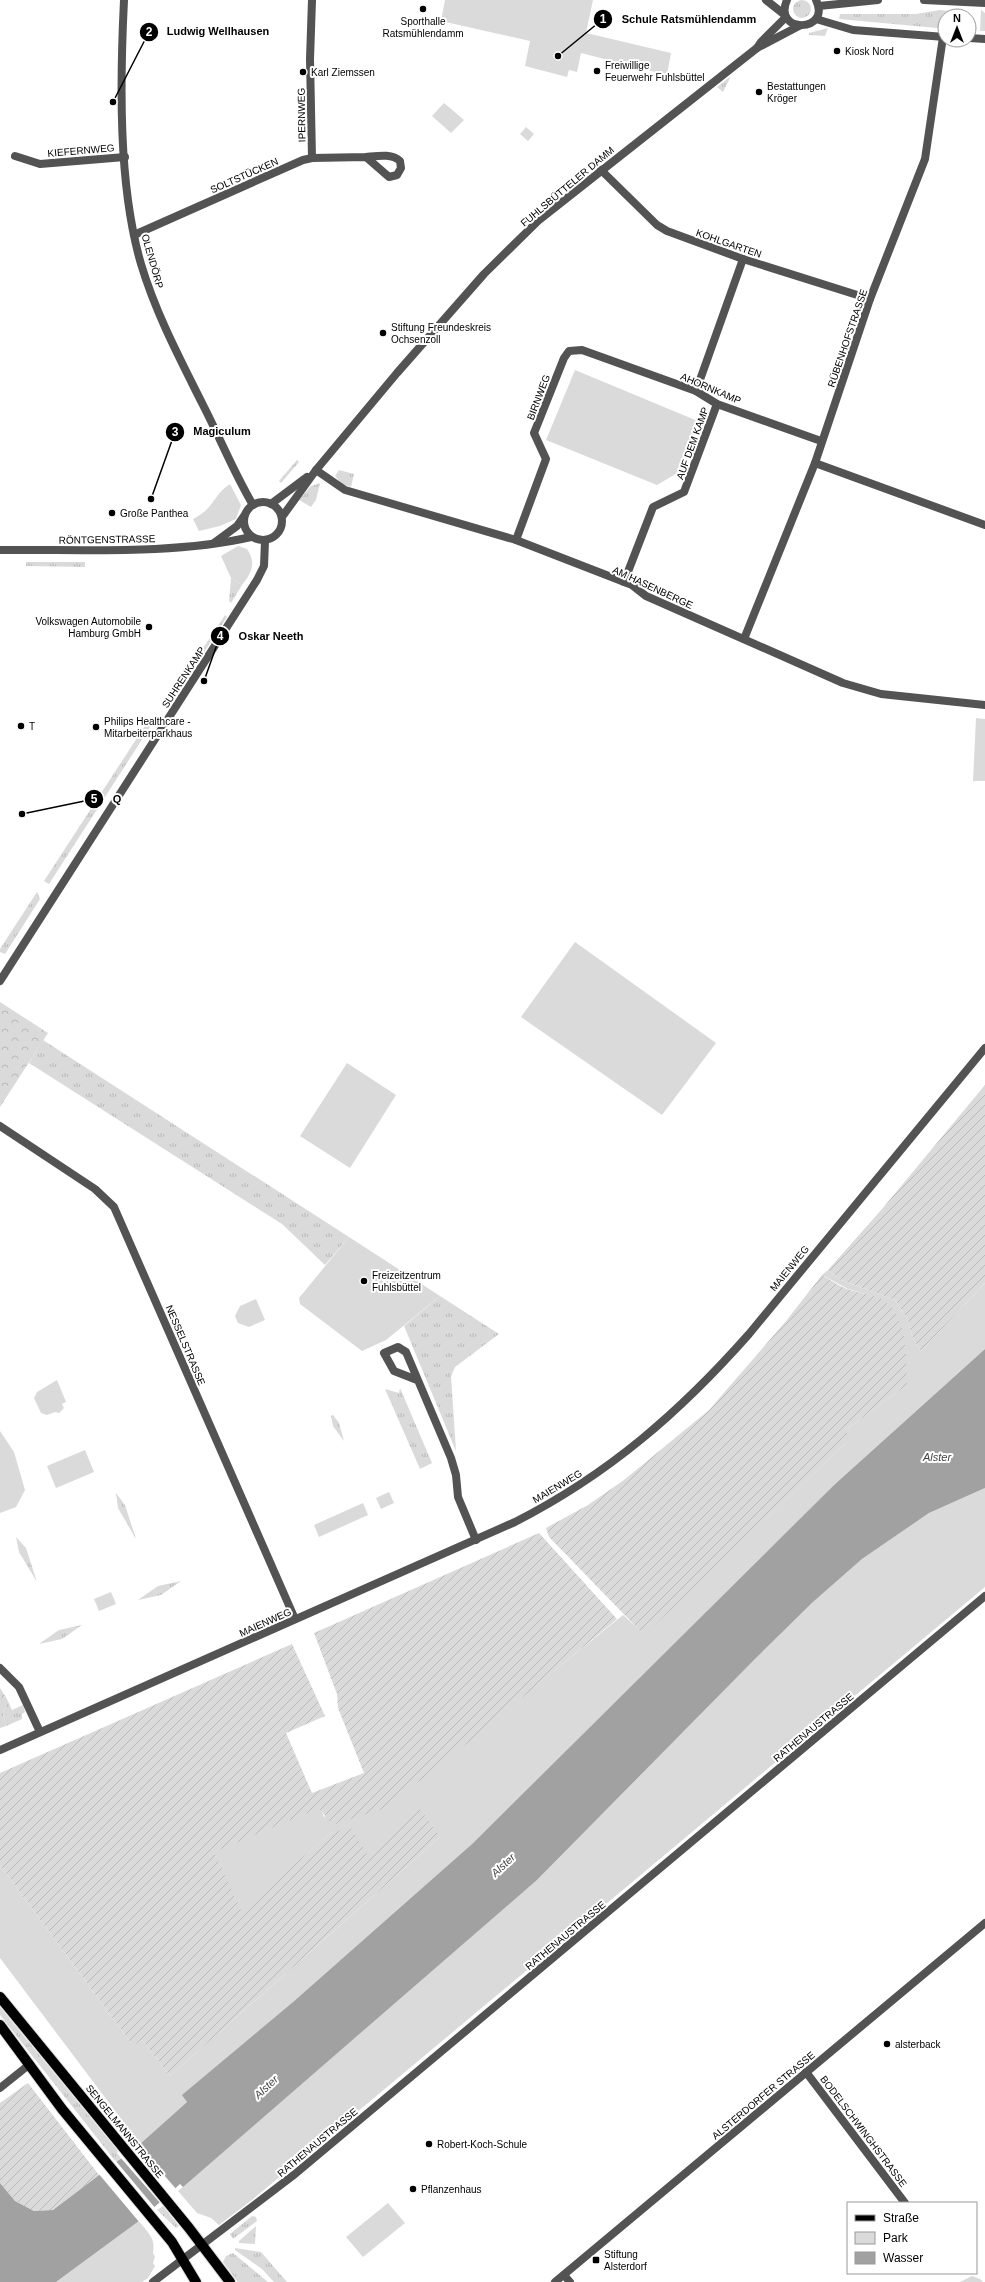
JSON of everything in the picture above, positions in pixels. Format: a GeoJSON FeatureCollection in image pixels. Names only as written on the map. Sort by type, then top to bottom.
{"type":"FeatureCollection","features":[{"type":"Feature","properties":{"kind":"main road","name":"SENGELMANNSTRASSE"},"geometry":{"type":"LineString","coordinates":[[0,1996],[174,2210],[230,2282]]}},
{"type":"Feature","properties":{"kind":"main road"},"geometry":{"type":"LineString","coordinates":[[0,2025],[105,2160],[172,2242],[196,2282]]}},
{"type":"Feature","properties":{"kind":"street","name":"OLENDÖRP"},"geometry":{"type":"LineString","coordinates":[[124,0],[123,70],[125,156],[134,235],[141,264],[158,311],[254,505]]}},
{"type":"Feature","properties":{"kind":"street","name":"IPERNWEG"},"geometry":{"type":"LineString","coordinates":[[312,0],[310,59],[312,158]]}},
{"type":"Feature","properties":{"kind":"street"},"geometry":{"type":"LineString","coordinates":[[766,0],[794,24],[799,26]]}},
{"type":"Feature","properties":{"kind":"street"},"geometry":{"type":"LineString","coordinates":[[786,16],[787,0]]}},
{"type":"Feature","properties":{"kind":"street"},"geometry":{"type":"LineString","coordinates":[[878,0],[818,3],[816,19],[852,30],[937,36]]}},
{"type":"Feature","properties":{"kind":"street"},"geometry":{"type":"LineString","coordinates":[[924,0],[985,3]]}},
{"type":"Feature","properties":{"kind":"street","name":"FUHLSBÜTTELER DAMM"},"geometry":{"type":"LineString","coordinates":[[757,48],[786,16]]}},
{"type":"Feature","properties":{"kind":"street","name":"FUHLSBÜTTELER DAMM"},"geometry":{"type":"LineString","coordinates":[[282,517],[316,470],[484,274],[539,220],[757,48],[799,26],[808,25],[816,19]]}},
{"type":"Feature","properties":{"kind":"street","name":"RÜBENHOFSTRASSE"},"geometry":{"type":"LineString","coordinates":[[744,639],[815,463],[821,441],[870,299],[925,159],[942,48]]}},
{"type":"Feature","properties":{"kind":"street","name":"KIEFERNWEG"},"geometry":{"type":"LineString","coordinates":[[15,156],[40,164],[125,156]]}},
{"type":"Feature","properties":{"kind":"street","name":"SOLTSTÜCKEN"},"geometry":{"type":"LineString","coordinates":[[134,235],[312,158],[366,157]]}},
{"type":"Feature","properties":{"kind":"street","name":"KOHLGARTEN"},"geometry":{"type":"LineString","coordinates":[[601,170],[657,225],[666,231],[743,259],[870,299]]}},
{"type":"Feature","properties":{"kind":"street","name":"AUF DEM KAMP"},"geometry":{"type":"LineString","coordinates":[[696,391],[743,259]]}},
{"type":"Feature","properties":{"kind":"street","name":"AHORNKAMP"},"geometry":{"type":"LineString","coordinates":[[569,351],[582,350],[696,391],[717,404],[821,441]]}},
{"type":"Feature","properties":{"kind":"street","name":"BIRNWEG"},"geometry":{"type":"LineString","coordinates":[[516,540],[546,459],[534,433],[564,358],[569,351]]}},
{"type":"Feature","properties":{"kind":"street","name":"AUF DEM KAMP"},"geometry":{"type":"LineString","coordinates":[[624,582],[653,507],[684,492],[717,404]]}},
{"type":"Feature","properties":{"kind":"street"},"geometry":{"type":"LineString","coordinates":[[815,463],[985,525]]}},
{"type":"Feature","properties":{"kind":"street","name":"FUHLSBÜTTELER DAMM"},"geometry":{"type":"LineString","coordinates":[[271,504],[316,470]]}},
{"type":"Feature","properties":{"kind":"street","name":"AM HASENBERGE"},"geometry":{"type":"LineString","coordinates":[[316,470],[345,490],[516,540],[632,585],[646,596],[843,683],[881,694],[985,705]]}},
{"type":"Feature","properties":{"kind":"street"},"geometry":{"type":"LineString","coordinates":[[214,543],[237,526],[245,514],[254,505],[260,502],[271,504],[279,510],[282,517],[280,531],[276,536],[265,541],[251,536],[244,526],[245,514]]}},
{"type":"Feature","properties":{"kind":"street","name":"RÖNTGENSTRASSE"},"geometry":{"type":"LineString","coordinates":[[0,550],[165,548],[227,543],[251,536]]}},
{"type":"Feature","properties":{"kind":"street","name":"SUHRENKAMP"},"geometry":{"type":"LineString","coordinates":[[0,981],[257,580],[264,566],[265,541]]}},
{"type":"Feature","properties":{"kind":"street","name":"MAIENWEG"},"geometry":{"type":"LineString","coordinates":[[0,1750],[476,1540],[533,1512],[606,1468],[646,1437],[692,1395],[749,1334],[985,1048]]}},
{"type":"Feature","properties":{"kind":"street","name":"NESSELSTRASSE"},"geometry":{"type":"LineString","coordinates":[[0,1126],[94,1189],[114,1207],[295,1619]]}},
{"type":"Feature","properties":{"kind":"street"},"geometry":{"type":"LineString","coordinates":[[417,1380],[454,1466],[458,1498],[476,1540]]}},
{"type":"Feature","properties":{"kind":"street","name":"RATHENAUSTRASSE"},"geometry":{"type":"LineString","coordinates":[[153,2282],[202,2246],[313,2159],[985,1596]]}},
{"type":"Feature","properties":{"kind":"street"},"geometry":{"type":"LineString","coordinates":[[0,1668],[19,1687],[40,1732]]}},
{"type":"Feature","properties":{"kind":"street","name":"ALSTERDORFER STRASSE"},"geometry":{"type":"LineString","coordinates":[[555,2282],[985,1924]]}},
{"type":"Feature","properties":{"kind":"street"},"geometry":{"type":"LineString","coordinates":[[0,2088],[30,2064]]}},
{"type":"Feature","properties":{"kind":"street","name":"BODELSCHWINGHSTRASSE"},"geometry":{"type":"LineString","coordinates":[[806,2072],[904,2202]]}},
{"type":"Feature","properties":{"kind":"street"},"geometry":{"type":"LineString","coordinates":[[564,2275],[570,2282]]}},
{"type":"Feature","properties":{"kind":"green space"},"geometry":{"type":"Polygon","coordinates":[[[445,0],[593,0],[586,33],[671,53],[667,75],[581,53],[577,72],[569,70],[567,77],[525,66],[530,41],[441,21],[445,0]]]}},
{"type":"Feature","properties":{"kind":"green space"},"geometry":{"type":"Polygon","coordinates":[[[802,0],[808,3],[811,9],[808,15],[802,18],[796,15],[793,9],[796,3],[802,0]]]}},
{"type":"Feature","properties":{"kind":"green space"},"geometry":{"type":"Polygon","coordinates":[[[937,10],[937,28],[839,19],[840,14],[916,14],[937,10]]]}},
{"type":"Feature","properties":{"kind":"green space"},"geometry":{"type":"Polygon","coordinates":[[[981,10],[985,13],[985,31],[980,31],[981,10]]]}},
{"type":"Feature","properties":{"kind":"green space"},"geometry":{"type":"Polygon","coordinates":[[[828,28],[825,36],[809,35],[809,33],[828,28]]]}},
{"type":"Feature","properties":{"kind":"green space"},"geometry":{"type":"Polygon","coordinates":[[[731,76],[723,92],[717,87],[731,76]]]}},
{"type":"Feature","properties":{"kind":"green space"},"geometry":{"type":"Polygon","coordinates":[[[444,103],[464,120],[451,133],[432,116],[444,103]]]}},
{"type":"Feature","properties":{"kind":"green space"},"geometry":{"type":"Polygon","coordinates":[[[526,127],[534,134],[528,141],[520,134],[526,127]]]}},
{"type":"Feature","properties":{"kind":"green space"},"geometry":{"type":"Polygon","coordinates":[[[575,370],[700,422],[679,472],[657,485],[546,440],[575,370]]]}},
{"type":"Feature","properties":{"kind":"green space"},"geometry":{"type":"Polygon","coordinates":[[[297,460],[299,462],[281,483],[279,481],[297,460]]]}},
{"type":"Feature","properties":{"kind":"green space"},"geometry":{"type":"Polygon","coordinates":[[[339,470],[354,474],[351,487],[342,484],[335,476],[339,470]]]}},
{"type":"Feature","properties":{"kind":"green space"},"geometry":{"type":"Polygon","coordinates":[[[320,483],[316,500],[311,507],[299,500],[311,486],[320,483]]]}},
{"type":"Feature","properties":{"kind":"green space"},"geometry":{"type":"Polygon","coordinates":[[[230,484],[241,505],[236,519],[220,526],[199,531],[193,519],[206,510],[224,488],[230,484]]]}},
{"type":"Feature","properties":{"kind":"green space"},"geometry":{"type":"Polygon","coordinates":[[[238,546],[247,549],[252,559],[252,568],[242,585],[231,578],[221,556],[238,546]]]}},
{"type":"Feature","properties":{"kind":"green space"},"geometry":{"type":"Polygon","coordinates":[[[26,562],[85,562],[85,567],[26,566],[26,562]]]}},
{"type":"Feature","properties":{"kind":"green space"},"geometry":{"type":"Polygon","coordinates":[[[231,578],[242,585],[231,603],[229,601],[231,578]]]}},
{"type":"Feature","properties":{"kind":"green space"},"geometry":{"type":"Polygon","coordinates":[[[225,615],[227,617],[173,700],[172,695],[225,615]]]}},
{"type":"Feature","properties":{"kind":"green space"},"geometry":{"type":"Polygon","coordinates":[[[976,718],[985,719],[985,781],[973,781],[976,718]]]}},
{"type":"Feature","properties":{"kind":"green space"},"geometry":{"type":"Polygon","coordinates":[[[148,721],[152,724],[49,884],[44,881],[148,721]]]}},
{"type":"Feature","properties":{"kind":"green space"},"geometry":{"type":"Polygon","coordinates":[[[37,892],[40,899],[5,954],[0,952],[0,949],[37,892]]]}},
{"type":"Feature","properties":{"kind":"green space"},"geometry":{"type":"Polygon","coordinates":[[[575,942],[716,1043],[662,1115],[521,1017],[575,942]]]}},
{"type":"Feature","properties":{"kind":"green space"},"geometry":{"type":"Polygon","coordinates":[[[0,1002],[48,1033],[0,1107],[0,1002]]]}},
{"type":"Feature","properties":{"kind":"green space"},"geometry":{"type":"Polygon","coordinates":[[[43,1040],[349,1237],[325,1265],[282,1224],[29,1063],[43,1040]]]}},
{"type":"Feature","properties":{"kind":"green space"},"geometry":{"type":"Polygon","coordinates":[[[347,1063],[396,1095],[350,1168],[300,1136],[347,1063]]]}},
{"type":"Feature","properties":{"kind":"green space"},"geometry":{"type":"Polygon","coordinates":[[[985,1085],[985,1283],[921,1351],[913,1339],[907,1319],[895,1300],[841,1280],[828,1270],[882,1209],[985,1085]]]}},
{"type":"Feature","properties":{"kind":"green space","name":"Freizeitzentrum Fuhlsbüttel"},"geometry":{"type":"Polygon","coordinates":[[[349,1237],[440,1296],[386,1340],[362,1351],[300,1304],[299,1298],[349,1237]]]}},
{"type":"Feature","properties":{"kind":"green space"},"geometry":{"type":"Polygon","coordinates":[[[828,1270],[841,1280],[895,1300],[907,1319],[913,1339],[921,1351],[985,1283],[985,1349],[834,1485],[472,1844],[293,2002],[183,2095],[187,2102],[140,2144],[0,1958],[0,1865],[133,2046],[142,2040],[170,2076],[440,1837],[367,1854],[332,1832],[241,1911],[213,1852],[320,1807],[324,1817],[439,1764],[623,1615],[644,1634],[847,1442],[847,1429],[907,1385],[879,1298],[848,1289],[822,1275],[828,1270]]]}},
{"type":"Feature","properties":{"kind":"green space"},"geometry":{"type":"Polygon","coordinates":[[[822,1275],[846,1289],[879,1298],[889,1305],[896,1314],[901,1325],[906,1349],[907,1385],[847,1429],[847,1442],[644,1635],[549,1537],[546,1528],[588,1505],[624,1480],[709,1410],[786,1321],[822,1275]]]}},
{"type":"Feature","properties":{"kind":"green space"},"geometry":{"type":"Polygon","coordinates":[[[440,1296],[499,1334],[455,1367],[451,1376],[456,1451],[404,1326],[440,1296]]]}},
{"type":"Feature","properties":{"kind":"green space"},"geometry":{"type":"Polygon","coordinates":[[[256,1299],[265,1320],[249,1327],[238,1323],[235,1316],[240,1306],[256,1299]]]}},
{"type":"Feature","properties":{"kind":"green space"},"geometry":{"type":"Polygon","coordinates":[[[57,1380],[66,1402],[62,1404],[64,1408],[59,1413],[55,1412],[47,1415],[41,1413],[34,1398],[37,1392],[57,1380]]]}},
{"type":"Feature","properties":{"kind":"green space"},"geometry":{"type":"Polygon","coordinates":[[[400,1388],[432,1463],[420,1469],[385,1389],[399,1393],[400,1388]]]}},
{"type":"Feature","properties":{"kind":"green space"},"geometry":{"type":"Polygon","coordinates":[[[333,1415],[339,1423],[344,1441],[333,1426],[331,1416],[333,1415]]]}},
{"type":"Feature","properties":{"kind":"green space"},"geometry":{"type":"Polygon","coordinates":[[[0,1431],[14,1452],[25,1490],[16,1507],[0,1513],[0,1431]]]}},
{"type":"Feature","properties":{"kind":"green space"},"geometry":{"type":"Polygon","coordinates":[[[85,1450],[94,1472],[56,1488],[47,1466],[85,1450]]]}},
{"type":"Feature","properties":{"kind":"green space"},"geometry":{"type":"Polygon","coordinates":[[[985,1488],[985,1587],[252,2200],[219,2225],[211,2218],[197,2213],[178,2191],[537,1880],[813,1602],[862,1559],[929,1513],[985,1488]]]}},
{"type":"Feature","properties":{"kind":"green space"},"geometry":{"type":"Polygon","coordinates":[[[389,1492],[394,1503],[381,1509],[376,1498],[389,1492]]]}},
{"type":"Feature","properties":{"kind":"green space"},"geometry":{"type":"Polygon","coordinates":[[[116,1493],[125,1505],[136,1539],[118,1508],[116,1493]]]}},
{"type":"Feature","properties":{"kind":"green space"},"geometry":{"type":"Polygon","coordinates":[[[363,1503],[368,1515],[319,1537],[314,1525],[363,1503]]]}},
{"type":"Feature","properties":{"kind":"green space"},"geometry":{"type":"Polygon","coordinates":[[[539,1533],[617,1619],[454,1754],[383,1809],[332,1825],[319,1808],[214,1852],[241,1910],[332,1832],[351,1828],[367,1854],[420,1809],[440,1837],[170,2076],[142,2040],[133,2046],[0,1865],[0,1773],[292,1644],[325,1716],[286,1733],[312,1793],[364,1773],[338,1708],[337,1694],[314,1633],[539,1533]]]}},
{"type":"Feature","properties":{"kind":"green space"},"geometry":{"type":"Polygon","coordinates":[[[16,1537],[26,1548],[37,1582],[19,1552],[16,1537]]]}},
{"type":"Feature","properties":{"kind":"green space"},"geometry":{"type":"Polygon","coordinates":[[[181,1581],[161,1595],[138,1600],[158,1586],[181,1581]]]}},
{"type":"Feature","properties":{"kind":"green space"},"geometry":{"type":"Polygon","coordinates":[[[111,1592],[116,1604],[99,1611],[94,1599],[111,1592]]]}},
{"type":"Feature","properties":{"kind":"green space"},"geometry":{"type":"Polygon","coordinates":[[[82,1625],[62,1639],[39,1644],[59,1630],[82,1625]]]}},
{"type":"Feature","properties":{"kind":"green space"},"geometry":{"type":"Polygon","coordinates":[[[0,1688],[7,1699],[7,1704],[3,1713],[6,1726],[0,1728],[0,1688]]]}},
{"type":"Feature","properties":{"kind":"green space"},"geometry":{"type":"Polygon","coordinates":[[[7,1699],[12,1710],[23,1705],[25,1712],[22,1714],[22,1719],[6,1726],[3,1713],[7,1704],[7,1699]]]}},
{"type":"Feature","properties":{"kind":"green space"},"geometry":{"type":"Polygon","coordinates":[[[0,2007],[118,2151],[117,2153],[121,2158],[116,2162],[0,2015],[0,2007]]]}},
{"type":"Feature","properties":{"kind":"green space"},"geometry":{"type":"Polygon","coordinates":[[[28,2083],[99,2175],[53,2210],[34,2211],[15,2201],[0,2183],[0,2103],[28,2083]]]}},
{"type":"Feature","properties":{"kind":"green space"},"geometry":{"type":"Polygon","coordinates":[[[388,2203],[405,2223],[363,2257],[346,2237],[388,2203]]]}},
{"type":"Feature","properties":{"kind":"green space"},"geometry":{"type":"Polygon","coordinates":[[[163,2206],[179,2226],[176,2228],[157,2210],[163,2206]]]}},
{"type":"Feature","properties":{"kind":"green space"},"geometry":{"type":"Polygon","coordinates":[[[252,2216],[256,2217],[257,2221],[233,2239],[230,2234],[252,2216]]]}},
{"type":"Feature","properties":{"kind":"green space"},"geometry":{"type":"Polygon","coordinates":[[[139,2221],[152,2239],[154,2248],[153,2253],[155,2257],[153,2263],[155,2266],[148,2278],[142,2282],[56,2282],[139,2221]]]}},
{"type":"Feature","properties":{"kind":"green space"},"geometry":{"type":"Polygon","coordinates":[[[256,2226],[255,2244],[239,2243],[239,2241],[256,2226]]]}},
{"type":"Feature","properties":{"kind":"green space"},"geometry":{"type":"Polygon","coordinates":[[[235,2248],[261,2252],[287,2282],[274,2282],[262,2269],[235,2250],[235,2248]]]}},
{"type":"Feature","properties":{"kind":"green space"},"geometry":{"type":"Polygon","coordinates":[[[233,2253],[268,2282],[238,2282],[223,2262],[226,2256],[233,2253]]]}},
{"type":"Feature","properties":{"kind":"green space"},"geometry":{"type":"Polygon","coordinates":[[[972,2276],[983,2282],[960,2282],[972,2276]]]}},
{"type":"Feature","properties":{"kind":"water","name":"Alster"},"geometry":{"type":"Polygon","coordinates":[[[985,1349],[985,1488],[929,1513],[862,1559],[813,1602],[756,1658],[537,1880],[183,2187],[180,2184],[139,2221],[56,2282],[0,2282],[0,2183],[15,2201],[34,2211],[53,2210],[140,2144],[187,2102],[182,2095],[293,2002],[472,1844],[834,1485],[985,1349]]]}},
{"type":"Feature","properties":{"kind":"pier"},"geometry":{"type":"Polygon","coordinates":[[[137,2144],[177,2190],[161,2204],[120,2157],[137,2144]]]}},
{"type":"Feature","properties":{"kind":"pier"},"geometry":{"type":"Polygon","coordinates":[[[115,2160],[156,2209],[140,2223],[98,2173],[115,2160]]]}},
{"type":"Feature","properties":{"kind":"place","name":"Sporthalle Ratsmühlendamm"},"geometry":{"type":"Point","coordinates":[423,9]}},
{"type":"Feature","properties":{"kind":"place","name":"Kiosk Nord"},"geometry":{"type":"Point","coordinates":[837,51]}},
{"type":"Feature","properties":{"kind":"place","name":"Schule Ratsmühlendamm"},"geometry":{"type":"Point","coordinates":[558,56]}},
{"type":"Feature","properties":{"kind":"place","name":"Freiwillige Feuerwehr Fuhlsbüttel"},"geometry":{"type":"Point","coordinates":[597,71]}},
{"type":"Feature","properties":{"kind":"place","name":"Karl Ziemssen"},"geometry":{"type":"Point","coordinates":[303,72]}},
{"type":"Feature","properties":{"kind":"place","name":"Bestattungen Kröger"},"geometry":{"type":"Point","coordinates":[759,92]}},
{"type":"Feature","properties":{"kind":"place","name":"Ludwig Wellhausen"},"geometry":{"type":"Point","coordinates":[113,102]}},
{"type":"Feature","properties":{"kind":"place","name":"Stiftung Freundeskreis Ochsenzoll"},"geometry":{"type":"Point","coordinates":[383,333]}},
{"type":"Feature","properties":{"kind":"place","name":"Magiculum"},"geometry":{"type":"Point","coordinates":[151,499]}},
{"type":"Feature","properties":{"kind":"place","name":"Große Panthea"},"geometry":{"type":"Point","coordinates":[112,513]}},
{"type":"Feature","properties":{"kind":"place","name":"Volkswagen Automobile Hamburg GmbH"},"geometry":{"type":"Point","coordinates":[149,627]}},
{"type":"Feature","properties":{"kind":"place","name":"Oskar Neeth"},"geometry":{"type":"Point","coordinates":[204,681]}},
{"type":"Feature","properties":{"kind":"place","name":"T"},"geometry":{"type":"Point","coordinates":[21,726]}},
{"type":"Feature","properties":{"kind":"place","name":"Philips Healthcare - Mitarbeiterparkhaus"},"geometry":{"type":"Point","coordinates":[96,727]}},
{"type":"Feature","properties":{"kind":"place","name":"Q"},"geometry":{"type":"Point","coordinates":[22,814]}},
{"type":"Feature","properties":{"kind":"place","name":"Freizeitzentrum Fuhlsbüttel"},"geometry":{"type":"Point","coordinates":[364,1281]}},
{"type":"Feature","properties":{"kind":"place","name":"alsterback"},"geometry":{"type":"Point","coordinates":[887,2044]}},
{"type":"Feature","properties":{"kind":"place","name":"Robert-Koch-Schule"},"geometry":{"type":"Point","coordinates":[429,2144]}},
{"type":"Feature","properties":{"kind":"place","name":"Pflanzenhaus"},"geometry":{"type":"Point","coordinates":[413,2189]}},
{"type":"Feature","properties":{"kind":"place","name":"Stiftung Alsterdorf"},"geometry":{"type":"Point","coordinates":[596,2260]}}]}
